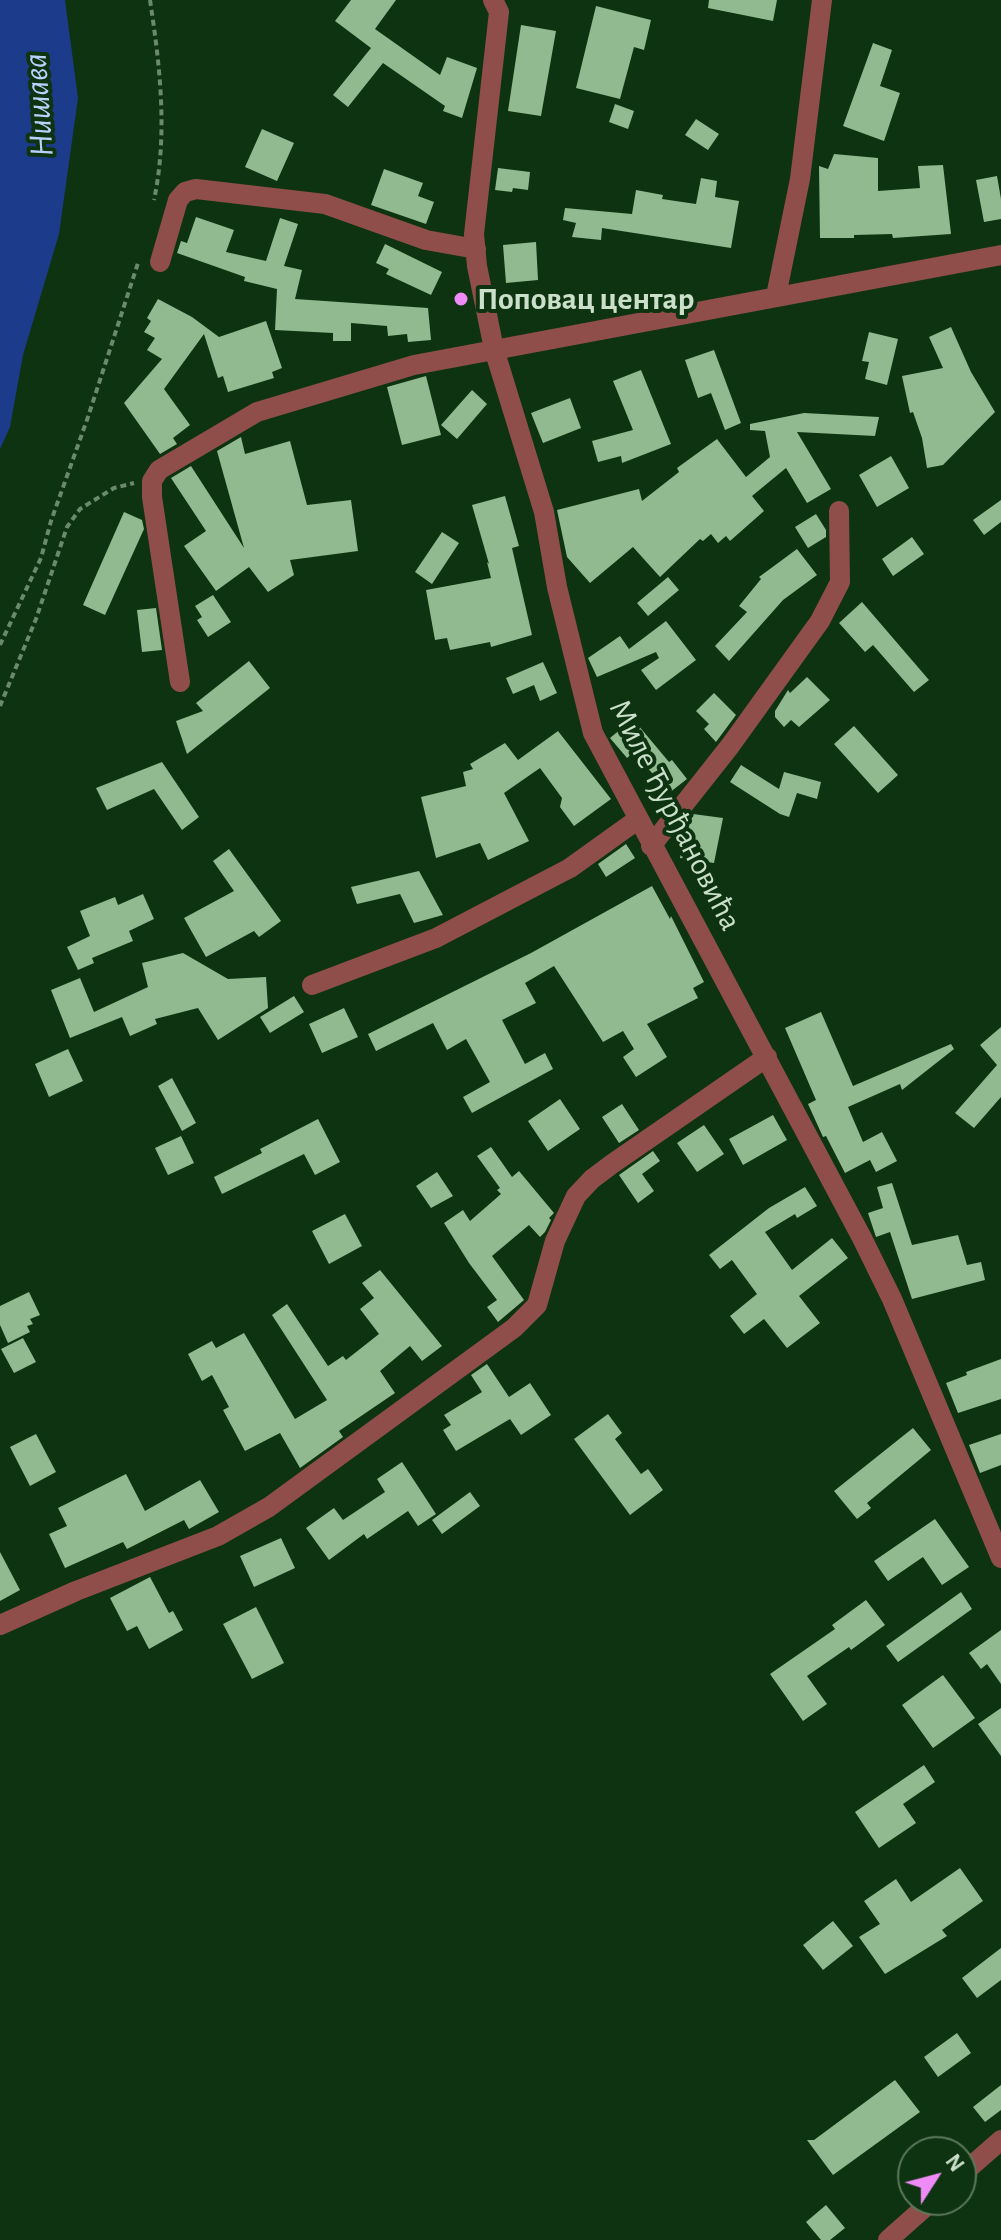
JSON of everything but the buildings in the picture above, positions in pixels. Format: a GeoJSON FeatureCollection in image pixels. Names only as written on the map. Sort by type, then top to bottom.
{"type":"FeatureCollection","features":[{"type":"Feature","properties":{"kind":"street"},"geometry":{"type":"LineString","coordinates":[[776,296],[800,179],[822,0]]}},
{"type":"Feature","properties":{"kind":"street","name":"Миле Ђурђановића"},"geometry":{"type":"LineString","coordinates":[[500,4],[474,234],[494,349],[544,512],[560,601],[593,733],[767,1057],[892,1299],[1001,1558]]}},
{"type":"Feature","properties":{"kind":"street"},"geometry":{"type":"LineString","coordinates":[[160,262],[178,200],[185,192],[196,189],[325,204],[426,240],[476,249]]}},
{"type":"Feature","properties":{"kind":"street"},"geometry":{"type":"LineString","coordinates":[[180,682],[152,497],[155,477],[159,470],[257,412],[414,365],[1001,255]]}},
{"type":"Feature","properties":{"kind":"street"},"geometry":{"type":"LineString","coordinates":[[651,846],[730,746],[820,621],[840,582],[839,511]]}},
{"type":"Feature","properties":{"kind":"street"},"geometry":{"type":"LineString","coordinates":[[312,985],[436,938],[570,868],[637,820]]}},
{"type":"Feature","properties":{"kind":"street"},"geometry":{"type":"LineString","coordinates":[[0,1625],[76,1591],[218,1536],[269,1507],[514,1328],[537,1305],[555,1241],[576,1196],[612,1164],[767,1057]]}},
{"type":"Feature","properties":{"kind":"street"},"geometry":{"type":"LineString","coordinates":[[977,2161],[1001,2140]]}},
{"type":"Feature","properties":{"kind":"street"},"geometry":{"type":"LineString","coordinates":[[888,2240],[915,2216]]}},
{"type":"Feature","properties":{"kind":"path"},"geometry":{"type":"LineString","coordinates":[[150,0],[161,90],[161,155],[154,201]]}},
{"type":"Feature","properties":{"kind":"path"},"geometry":{"type":"LineString","coordinates":[[0,645],[41,558],[140,257]]}},
{"type":"Feature","properties":{"kind":"path"},"geometry":{"type":"LineString","coordinates":[[0,706],[36,619],[67,527],[80,509],[114,488],[155,477]]}},
{"type":"Feature","properties":{"kind":"water","name":"Нишава"},"geometry":{"type":"Polygon","coordinates":[[[0,0],[65,0],[78,98],[59,234],[23,355],[10,427],[0,449],[0,0]]]}},
{"type":"Feature","properties":{"kind":"place","name":"Поповац центар"},"geometry":{"type":"Point","coordinates":[461,299]}}]}
